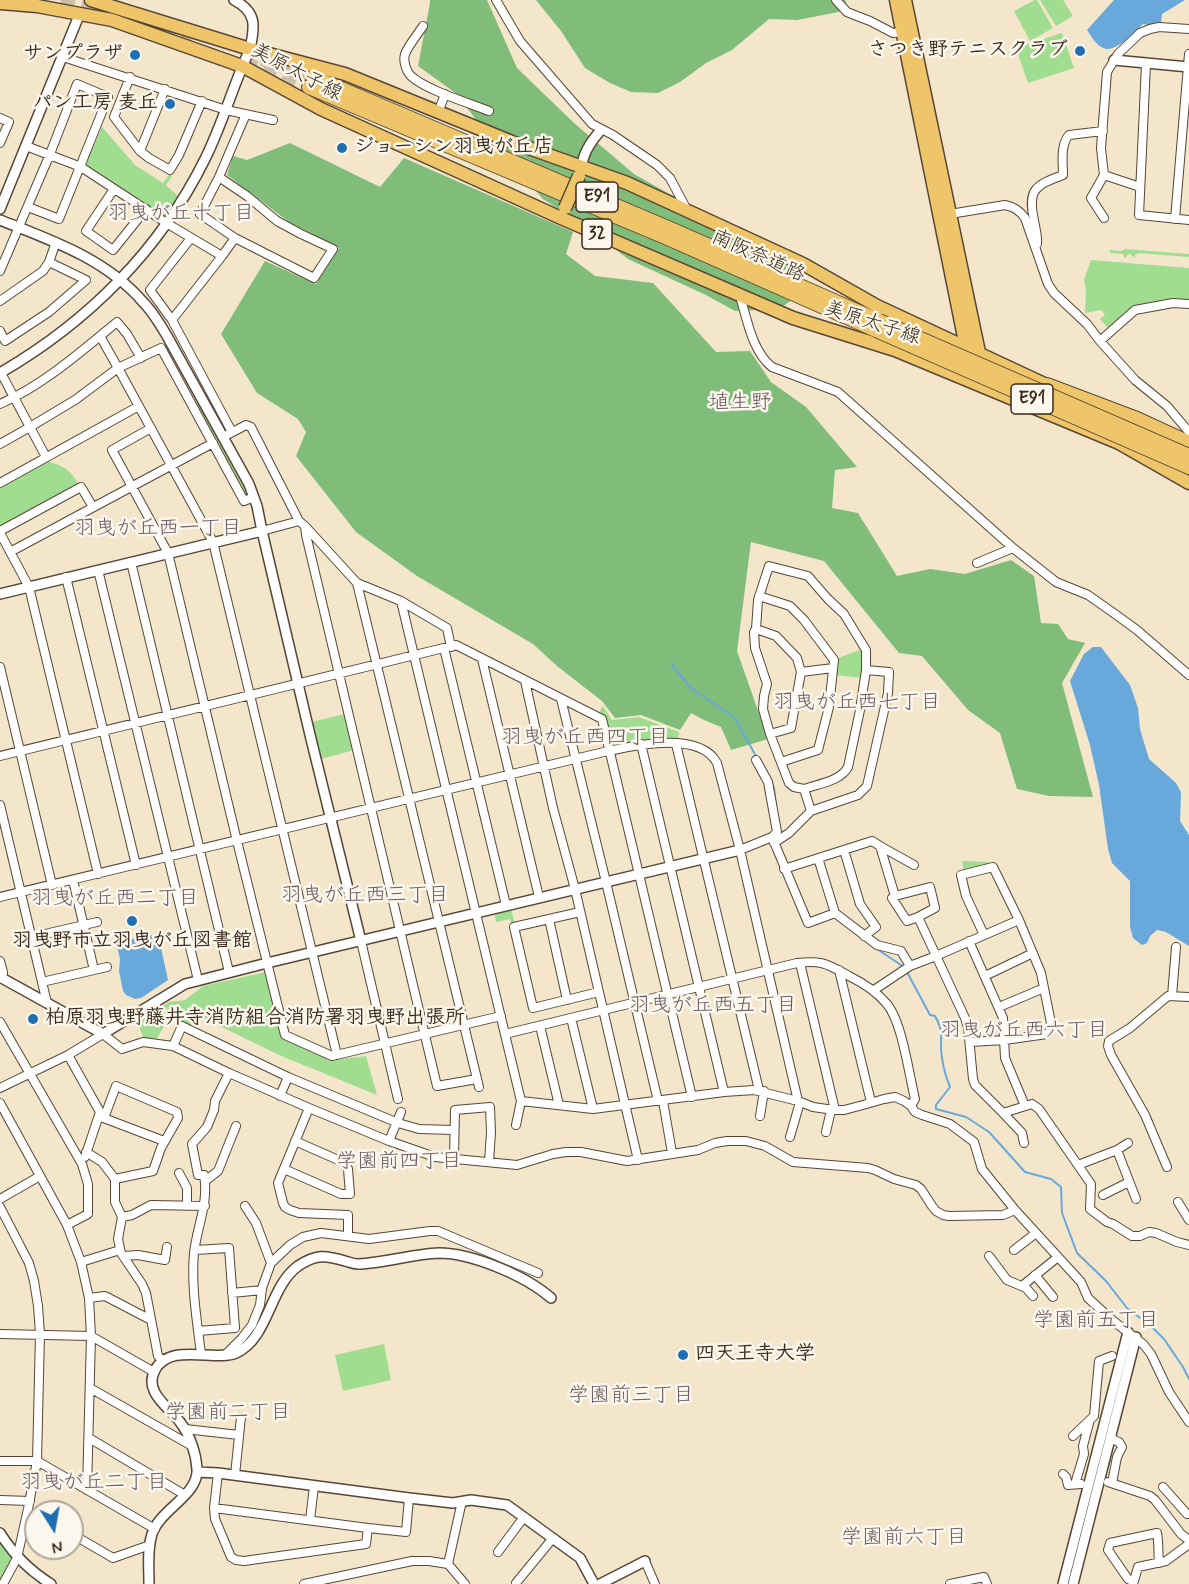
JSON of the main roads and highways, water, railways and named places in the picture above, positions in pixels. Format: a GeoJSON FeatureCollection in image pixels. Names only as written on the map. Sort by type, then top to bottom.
{"type":"FeatureCollection","features":[{"type":"Feature","properties":{"kind":"highway","name":"南阪奈道路"},"geometry":{"type":"LineString","coordinates":[[311,82],[670,239],[1189,456]]}},
{"type":"Feature","properties":{"kind":"highway","name":"南阪奈道路"},"geometry":{"type":"LineString","coordinates":[[877,326],[1189,467]]}},
{"type":"Feature","properties":{"kind":"highway"},"geometry":{"type":"LineString","coordinates":[[1047,385],[1189,443]]}},
{"type":"Feature","properties":{"kind":"highway"},"geometry":{"type":"LineString","coordinates":[[1119,443],[1189,473]]}},
{"type":"Feature","properties":{"kind":"main road","name":"美原太子線"},"geometry":{"type":"LineString","coordinates":[[91,0],[113,3],[250,49],[345,74],[580,171],[627,183],[803,264],[877,306],[1112,417],[1189,450]]}},
{"type":"Feature","properties":{"kind":"main road"},"geometry":{"type":"LineString","coordinates":[[896,0],[973,382]]}},
{"type":"Feature","properties":{"kind":"main road"},"geometry":{"type":"LineString","coordinates":[[905,0],[986,388]]}},
{"type":"Feature","properties":{"kind":"main road","name":"美原太子線"},"geometry":{"type":"LineString","coordinates":[[0,3],[37,6],[112,20],[242,66],[368,132],[563,213],[740,296],[793,318],[895,350],[973,382],[1119,443],[1189,483]]}},
{"type":"Feature","properties":{"kind":"main road","name":"32"},"geometry":{"type":"LineString","coordinates":[[563,213],[580,171]]}},
{"type":"Feature","properties":{"kind":"water"},"geometry":{"type":"Polygon","coordinates":[[[1114,0],[1185,0],[1162,14],[1161,24],[1153,26],[1143,24],[1119,45],[1108,49],[1098,45],[1087,30],[1114,0]]]}},
{"type":"Feature","properties":{"kind":"water"},"geometry":{"type":"Polygon","coordinates":[[[1093,647],[1101,647],[1130,685],[1138,708],[1140,729],[1149,759],[1176,783],[1181,792],[1180,821],[1189,835],[1189,946],[1166,932],[1157,930],[1150,936],[1147,943],[1142,945],[1133,938],[1130,927],[1130,881],[1112,863],[1090,745],[1070,681],[1084,654],[1093,647]]]}},
{"type":"Feature","properties":{"kind":"water"},"geometry":{"type":"Polygon","coordinates":[[[158,934],[168,980],[141,998],[135,999],[123,991],[116,942],[158,934]]]}},
{"type":"Feature","properties":{"kind":"waterway"},"geometry":{"type":"LineString","coordinates":[[672,665],[691,688],[735,718],[757,758]]}},
{"type":"Feature","properties":{"kind":"waterway"},"geometry":{"type":"LineString","coordinates":[[772,784],[776,805]]}},
{"type":"Feature","properties":{"kind":"waterway"},"geometry":{"type":"LineString","coordinates":[[874,947],[904,967]]}},
{"type":"Feature","properties":{"kind":"waterway"},"geometry":{"type":"LineString","coordinates":[[907,972],[930,1015],[935,1016],[940,1029],[942,1059],[950,1087],[936,1105],[936,1109],[966,1117],[989,1132],[1025,1172],[1051,1179],[1061,1187],[1062,1213],[1077,1253],[1106,1281],[1127,1308],[1164,1339],[1189,1379]]}},
{"type":"Feature","properties":{"kind":"tunnel"},"geometry":{"type":"LineString","coordinates":[[61,0],[192,37]]}},
{"type":"Feature","properties":{"kind":"tunnel"},"geometry":{"type":"LineString","coordinates":[[242,52],[313,77]]}},
{"type":"Feature","properties":{"kind":"tunnel"},"geometry":{"type":"LineString","coordinates":[[243,63],[309,87]]}},
{"type":"Feature","properties":{"kind":"place","name":"さつき野テニスクラブ"},"geometry":{"type":"Point","coordinates":[1080,51]}},
{"type":"Feature","properties":{"kind":"place","name":"サンプラザ"},"geometry":{"type":"Point","coordinates":[135,55]}},
{"type":"Feature","properties":{"kind":"place","name":"パン工房 麦丘"},"geometry":{"type":"Point","coordinates":[170,104]}},
{"type":"Feature","properties":{"kind":"place","name":"ジョーシン羽曳が丘店"},"geometry":{"type":"Point","coordinates":[342,148]}},
{"type":"Feature","properties":{"kind":"place","name":"羽曳野市立羽曳が丘図書館"},"geometry":{"type":"Point","coordinates":[132,921]}},
{"type":"Feature","properties":{"kind":"place","name":"柏原羽曳野藤井寺消防組合消防署羽曳野出張所"},"geometry":{"type":"Point","coordinates":[33,1019]}},
{"type":"Feature","properties":{"kind":"place","name":"四天王寺大学"},"geometry":{"type":"Point","coordinates":[683,1355]}},
{"type":"Feature","properties":{"kind":"district","name":"羽曳が丘十丁目"},"geometry":{"type":"Point","coordinates":[181,215]}},
{"type":"Feature","properties":{"kind":"district","name":"埴生野"},"geometry":{"type":"Point","coordinates":[740,404]}},
{"type":"Feature","properties":{"kind":"district","name":"羽曳が丘西一丁目"},"geometry":{"type":"Point","coordinates":[158,530]}},
{"type":"Feature","properties":{"kind":"district","name":"羽曳が丘西七丁目"},"geometry":{"type":"Point","coordinates":[857,704]}},
{"type":"Feature","properties":{"kind":"district","name":"羽曳が丘西四丁目"},"geometry":{"type":"Point","coordinates":[585,739]}},
{"type":"Feature","properties":{"kind":"district","name":"羽曳が丘西三丁目"},"geometry":{"type":"Point","coordinates":[365,897]}},
{"type":"Feature","properties":{"kind":"district","name":"羽曳が丘西二丁目"},"geometry":{"type":"Point","coordinates":[115,900]}},
{"type":"Feature","properties":{"kind":"district","name":"羽曳が丘西五丁目"},"geometry":{"type":"Point","coordinates":[713,1007]}},
{"type":"Feature","properties":{"kind":"district","name":"羽曳が丘西六丁目"},"geometry":{"type":"Point","coordinates":[1024,1032]}},
{"type":"Feature","properties":{"kind":"district","name":"学園前四丁目"},"geometry":{"type":"Point","coordinates":[399,1163]}},
{"type":"Feature","properties":{"kind":"district","name":"学園前五丁目"},"geometry":{"type":"Point","coordinates":[1096,1322]}},
{"type":"Feature","properties":{"kind":"district","name":"学園前三丁目"},"geometry":{"type":"Point","coordinates":[631,1397]}},
{"type":"Feature","properties":{"kind":"district","name":"学園前二丁目"},"geometry":{"type":"Point","coordinates":[228,1414]}},
{"type":"Feature","properties":{"kind":"district","name":"羽曳が丘二丁目"},"geometry":{"type":"Point","coordinates":[94,1484]}},
{"type":"Feature","properties":{"kind":"district","name":"学園前六丁目"},"geometry":{"type":"Point","coordinates":[904,1539]}}]}
